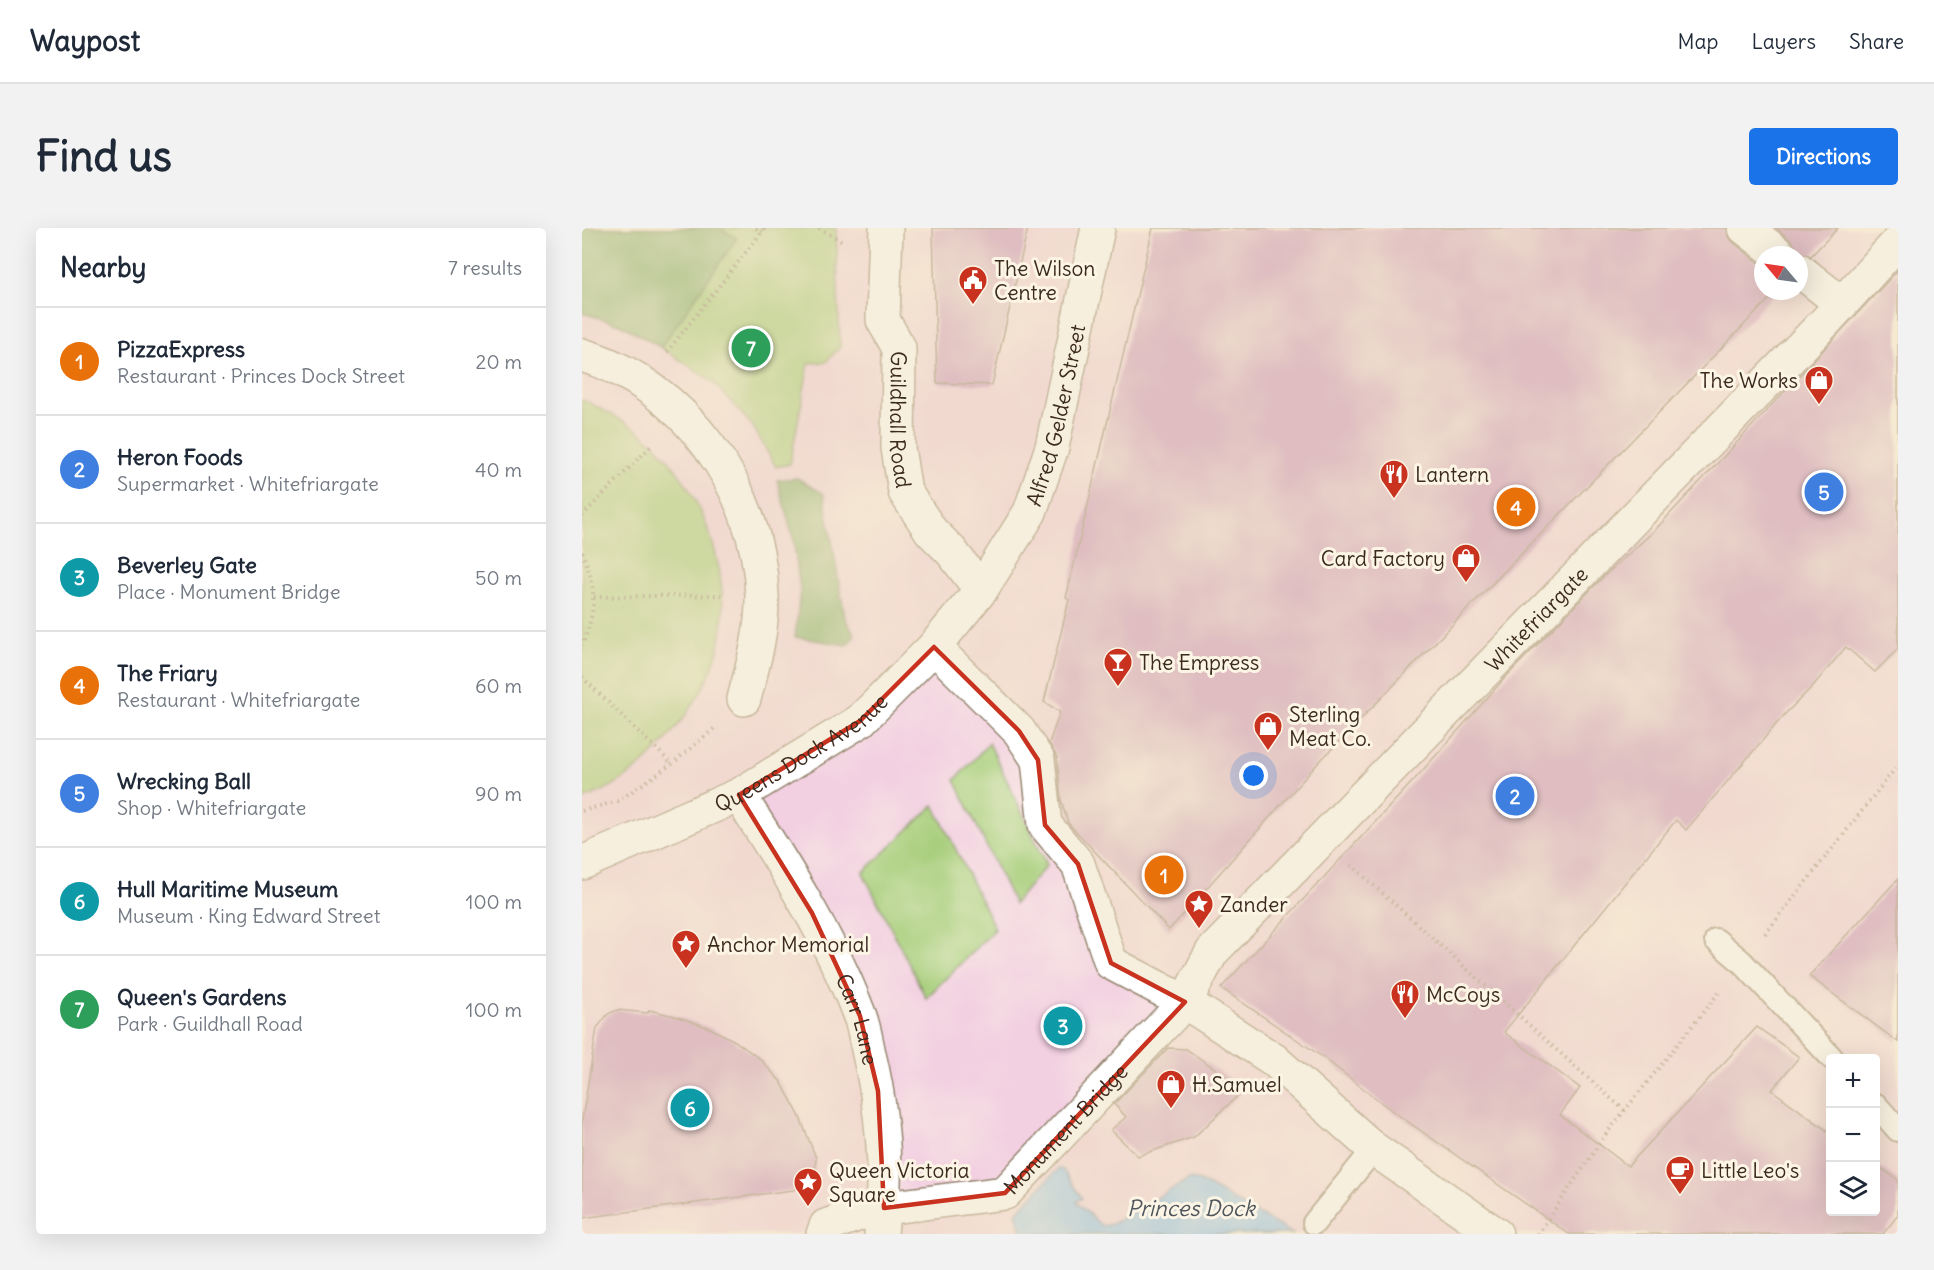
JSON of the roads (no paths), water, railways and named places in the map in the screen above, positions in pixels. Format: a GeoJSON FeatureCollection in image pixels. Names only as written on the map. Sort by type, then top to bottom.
{"type":"FeatureCollection","features":[{"type":"Feature","properties":{"kind":"street","name":"Guildhall Road"},"geometry":{"type":"LineString","coordinates":[[886,228],[883,320],[898,348],[898,448],[905,492],[931,531],[951,550],[981,590]]}},
{"type":"Feature","properties":{"kind":"street","name":"Alfred Gelder Street"},"geometry":{"type":"LineString","coordinates":[[981,590],[1030,512],[1052,447],[1098,228]]}},
{"type":"Feature","properties":{"kind":"street"},"geometry":{"type":"LineString","coordinates":[[1745,228],[1768,246]]}},
{"type":"Feature","properties":{"kind":"street","name":"Whitefriargate"},"geometry":{"type":"LineString","coordinates":[[1185,1002],[1212,952],[1827,320],[1898,242]]}},
{"type":"Feature","properties":{"kind":"street"},"geometry":{"type":"LineString","coordinates":[[1808,277],[1841,303]]}},
{"type":"Feature","properties":{"kind":"street"},"geometry":{"type":"LineString","coordinates":[[582,355],[598,359],[643,383],[682,414],[715,453],[740,497],[756,546],[762,596],[758,648],[744,699]]}},
{"type":"Feature","properties":{"kind":"street","name":"Queens Dock Avenue"},"geometry":{"type":"LineString","coordinates":[[582,862],[739,795],[860,721],[934,647],[981,590]]}},
{"type":"Feature","properties":{"kind":"street"},"geometry":{"type":"LineString","coordinates":[[934,647],[1018,731],[1038,760],[1045,825],[1078,864],[1111,963],[1185,1002],[1274,1060],[1374,1149],[1496,1234]]}},
{"type":"Feature","properties":{"kind":"street","name":"Carr Lane"},"geometry":{"type":"LineString","coordinates":[[739,795],[813,913],[836,959],[860,1016],[878,1091],[886,1174],[875,1219]]}},
{"type":"Feature","properties":{"kind":"street","name":"Monument Bridge"},"geometry":{"type":"LineString","coordinates":[[823,1234],[826,1226],[875,1219],[1005,1192],[1185,1002]]}},
{"type":"Feature","properties":{"kind":"lane"},"geometry":{"type":"LineString","coordinates":[[1716,940],[1742,962],[1827,1054]]}},
{"type":"Feature","properties":{"kind":"lane"},"geometry":{"type":"LineString","coordinates":[[1877,1108],[1898,1130]]}},
{"type":"Feature","properties":{"kind":"lane"},"geometry":{"type":"LineString","coordinates":[[1314,1223],[1374,1149]]}},
{"type":"Feature","properties":{"kind":"water","name":"Princes Dock"},"geometry":{"type":"Polygon","coordinates":[[[1058,1169],[1063,1170],[1082,1198],[1076,1202],[1102,1226],[1112,1224],[1189,1179],[1200,1181],[1293,1234],[1023,1234],[1016,1213],[1058,1169]]]}},
{"type":"Feature","properties":{"kind":"place","name":"The Wilson Centre"},"geometry":{"type":"Point","coordinates":[973,306]}},
{"type":"Feature","properties":{"kind":"place","name":"Queen's Gardens"},"geometry":{"type":"Point","coordinates":[751,348]}},
{"type":"Feature","properties":{"kind":"place","name":"The Works"},"geometry":{"type":"Point","coordinates":[1819,406]}},
{"type":"Feature","properties":{"kind":"place","name":"Wrecking Ball"},"geometry":{"type":"Point","coordinates":[1824,492]}},
{"type":"Feature","properties":{"kind":"place","name":"Lantern"},"geometry":{"type":"Point","coordinates":[1394,500]}},
{"type":"Feature","properties":{"kind":"place","name":"The Friary"},"geometry":{"type":"Point","coordinates":[1516,507]}},
{"type":"Feature","properties":{"kind":"place","name":"Card Factory"},"geometry":{"type":"Point","coordinates":[1466,584]}},
{"type":"Feature","properties":{"kind":"place","name":"The Empress"},"geometry":{"type":"Point","coordinates":[1118,688]}},
{"type":"Feature","properties":{"kind":"place","name":"Sterling Meat Co."},"geometry":{"type":"Point","coordinates":[1268,752]}},
{"type":"Feature","properties":{"kind":"place","name":"Heron Foods"},"geometry":{"type":"Point","coordinates":[1515,796]}},
{"type":"Feature","properties":{"kind":"place","name":"PizzaExpress"},"geometry":{"type":"Point","coordinates":[1164,875]}},
{"type":"Feature","properties":{"kind":"place","name":"Zander"},"geometry":{"type":"Point","coordinates":[1199,930]}},
{"type":"Feature","properties":{"kind":"place","name":"Anchor Memorial"},"geometry":{"type":"Point","coordinates":[686,970]}},
{"type":"Feature","properties":{"kind":"place","name":"McCoys"},"geometry":{"type":"Point","coordinates":[1405,1020]}},
{"type":"Feature","properties":{"kind":"place","name":"Beverley Gate"},"geometry":{"type":"Point","coordinates":[1063,1026]}},
{"type":"Feature","properties":{"kind":"place","name":"Hull Maritime Museum"},"geometry":{"type":"Point","coordinates":[690,1108]}},
{"type":"Feature","properties":{"kind":"place","name":"H.Samuel"},"geometry":{"type":"Point","coordinates":[1171,1110]}},
{"type":"Feature","properties":{"kind":"place","name":"Little Leo's"},"geometry":{"type":"Point","coordinates":[1680,1196]}},
{"type":"Feature","properties":{"kind":"place","name":"Queen Victoria Square"},"geometry":{"type":"Point","coordinates":[808,1208]}}]}
